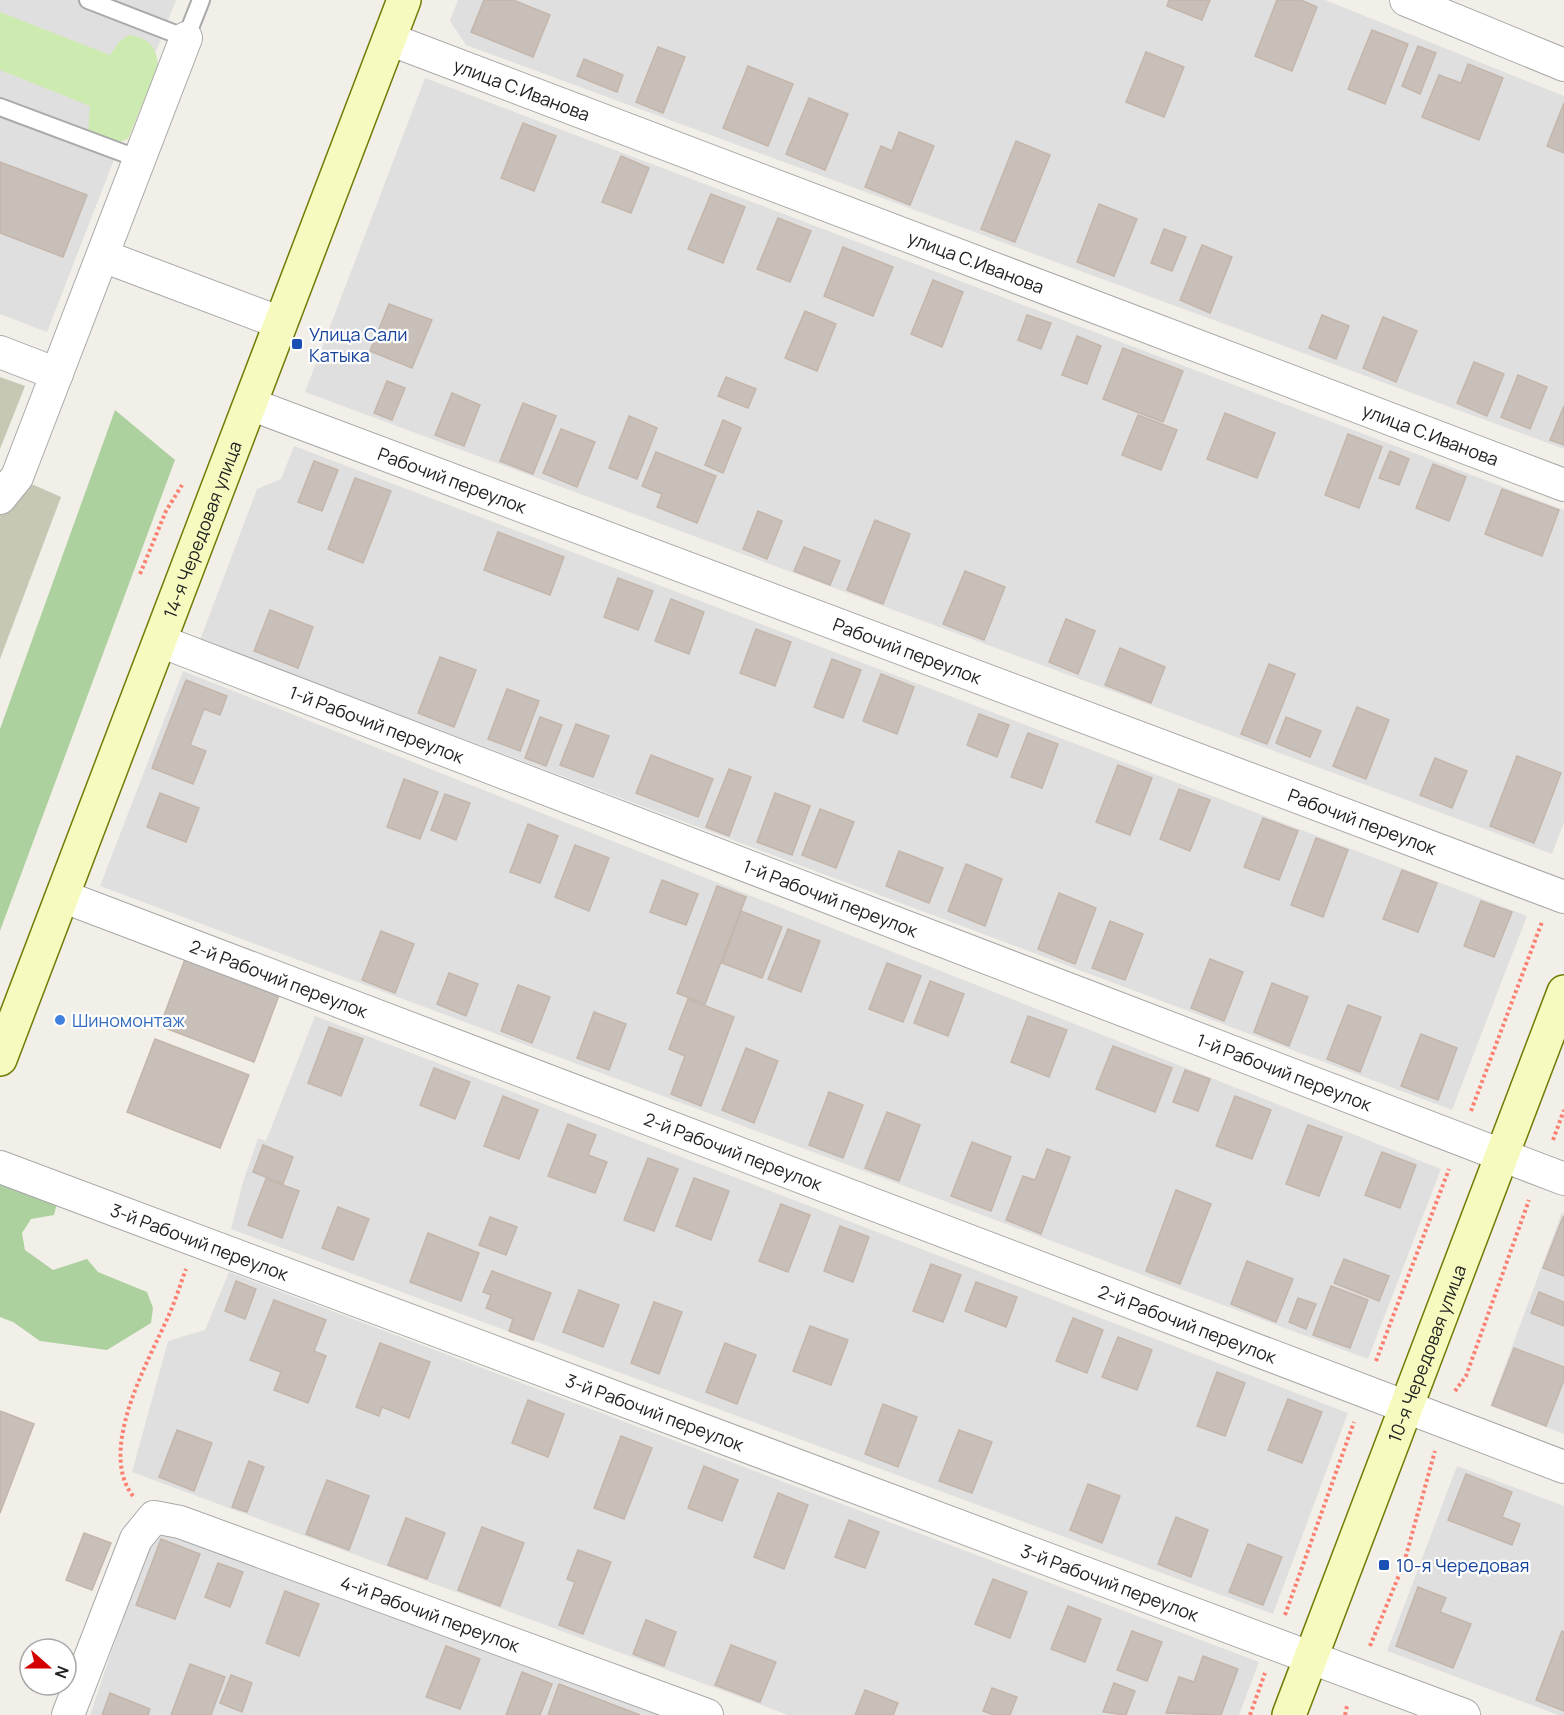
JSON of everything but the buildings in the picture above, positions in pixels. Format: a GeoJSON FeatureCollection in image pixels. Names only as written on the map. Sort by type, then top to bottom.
{"type":"FeatureCollection","features":[{"type":"Feature","properties":{"kind":"main road","name":"14-я Чередовая улица"},"geometry":{"type":"LineString","coordinates":[[0,1059],[404,0]]}},
{"type":"Feature","properties":{"kind":"main road","name":"10-я Чередовая улица"},"geometry":{"type":"LineString","coordinates":[[1289,1715],[1564,992]]}},
{"type":"Feature","properties":{"kind":"street"},"geometry":{"type":"LineString","coordinates":[[1406,0],[1564,65]]}},
{"type":"Feature","properties":{"kind":"street"},"geometry":{"type":"LineString","coordinates":[[0,498],[17,477],[186,38]]}},
{"type":"Feature","properties":{"kind":"street","name":"улица С.Иванова"},"geometry":{"type":"LineString","coordinates":[[389,39],[1564,485]]}},
{"type":"Feature","properties":{"kind":"street"},"geometry":{"type":"LineString","coordinates":[[103,256],[281,323]]}},
{"type":"Feature","properties":{"kind":"street"},"geometry":{"type":"LineString","coordinates":[[0,352],[57,374]]}},
{"type":"Feature","properties":{"kind":"street","name":"Рабочий переулок"},"geometry":{"type":"LineString","coordinates":[[250,404],[1558,895]]}},
{"type":"Feature","properties":{"kind":"street","name":"1-й Рабочий переулок"},"geometry":{"type":"LineString","coordinates":[[160,640],[1564,1179]]}},
{"type":"Feature","properties":{"kind":"street","name":"2-й Рабочий переулок"},"geometry":{"type":"LineString","coordinates":[[62,896],[1564,1467]]}},
{"type":"Feature","properties":{"kind":"street","name":"3-й Рабочий переулок"},"geometry":{"type":"LineString","coordinates":[[0,1167],[1464,1715]]}},
{"type":"Feature","properties":{"kind":"street"},"geometry":{"type":"LineString","coordinates":[[68,1715],[136,1539],[154,1517]]}},
{"type":"Feature","properties":{"kind":"street","name":"4-й Рабочий переулок"},"geometry":{"type":"LineString","coordinates":[[154,1517],[180,1522],[707,1715]]}},
{"type":"Feature","properties":{"kind":"lane"},"geometry":{"type":"LineString","coordinates":[[88,0],[186,38],[201,0]]}},
{"type":"Feature","properties":{"kind":"lane"},"geometry":{"type":"LineString","coordinates":[[0,107],[139,159]]}},
{"type":"Feature","properties":{"kind":"path"},"geometry":{"type":"LineString","coordinates":[[1250,1715],[1364,1392],[1558,895]]}},
{"type":"Feature","properties":{"kind":"path"},"geometry":{"type":"LineString","coordinates":[[154,1517],[127,1488],[120,1455],[130,1403],[169,1316],[196,1240]]}},
{"type":"Feature","properties":{"kind":"shaded area"},"geometry":{"type":"Polygon","coordinates":[[[0,0],[176,0],[47,332],[0,314],[0,0]]]}},
{"type":"Feature","properties":{"kind":"shaded area"},"geometry":{"type":"Polygon","coordinates":[[[458,0],[1325,0],[1564,96],[1564,449],[466,45],[450,21],[458,0]]]}},
{"type":"Feature","properties":{"kind":"shaded area"},"geometry":{"type":"Polygon","coordinates":[[[425,78],[1564,510],[1564,822],[1552,854],[305,392],[425,78]]]}},
{"type":"Feature","properties":{"kind":"shaded area"},"geometry":{"type":"Polygon","coordinates":[[[0,377],[25,386],[0,449],[0,377]]]}},
{"type":"Feature","properties":{"kind":"shaded area"},"geometry":{"type":"Polygon","coordinates":[[[294,446],[1527,916],[1452,1110],[200,640],[257,489],[281,479],[294,446]]]}},
{"type":"Feature","properties":{"kind":"shaded area"},"geometry":{"type":"Polygon","coordinates":[[[0,470],[61,497],[0,659],[0,470]]]}},
{"type":"Feature","properties":{"kind":"shaded area"},"geometry":{"type":"Polygon","coordinates":[[[183,671],[1441,1169],[1368,1359],[100,886],[183,671]]]}},
{"type":"Feature","properties":{"kind":"shaded area"},"geometry":{"type":"Polygon","coordinates":[[[315,1016],[1348,1413],[1273,1614],[231,1229],[243,1182],[258,1138],[266,1141],[315,1016]]]}},
{"type":"Feature","properties":{"kind":"shaded area"},"geometry":{"type":"Polygon","coordinates":[[[1562,1212],[1564,1213],[1564,1434],[1490,1406],[1562,1212]]]}},
{"type":"Feature","properties":{"kind":"shaded area"},"geometry":{"type":"Polygon","coordinates":[[[229,1272],[1259,1662],[1239,1715],[788,1715],[132,1472],[168,1341],[205,1330],[229,1272]]]}},
{"type":"Feature","properties":{"kind":"shaded area"},"geometry":{"type":"Polygon","coordinates":[[[1457,1466],[1564,1506],[1564,1715],[1558,1715],[1387,1651],[1457,1466]]]}},
{"type":"Feature","properties":{"kind":"shaded area"},"geometry":{"type":"Polygon","coordinates":[[[160,1529],[665,1715],[90,1715],[119,1630],[114,1620],[141,1548],[160,1529]]]}},
{"type":"Feature","properties":{"kind":"green space"},"geometry":{"type":"Polygon","coordinates":[[[0,12],[110,55],[119,42],[129,35],[141,38],[150,44],[156,53],[158,66],[128,139],[116,143],[88,133],[90,106],[0,70],[0,12]]]}},
{"type":"Feature","properties":{"kind":"green space"},"geometry":{"type":"Polygon","coordinates":[[[115,410],[175,460],[0,931],[0,729],[115,410]]]}},
{"type":"Feature","properties":{"kind":"green space"},"geometry":{"type":"Polygon","coordinates":[[[0,1183],[58,1200],[54,1215],[31,1219],[22,1233],[25,1250],[53,1270],[87,1259],[98,1272],[147,1292],[153,1308],[151,1323],[107,1350],[40,1341],[13,1322],[0,1317],[0,1183]]]}},
{"type":"Feature","properties":{"kind":"place","name":"Улица Сали Катыка"},"geometry":{"type":"Point","coordinates":[297,344]}},
{"type":"Feature","properties":{"kind":"place","name":"Шиномонтаж"},"geometry":{"type":"Point","coordinates":[60,1020]}},
{"type":"Feature","properties":{"kind":"place","name":"10-я Чередовая"},"geometry":{"type":"Point","coordinates":[1384,1565]}}]}
